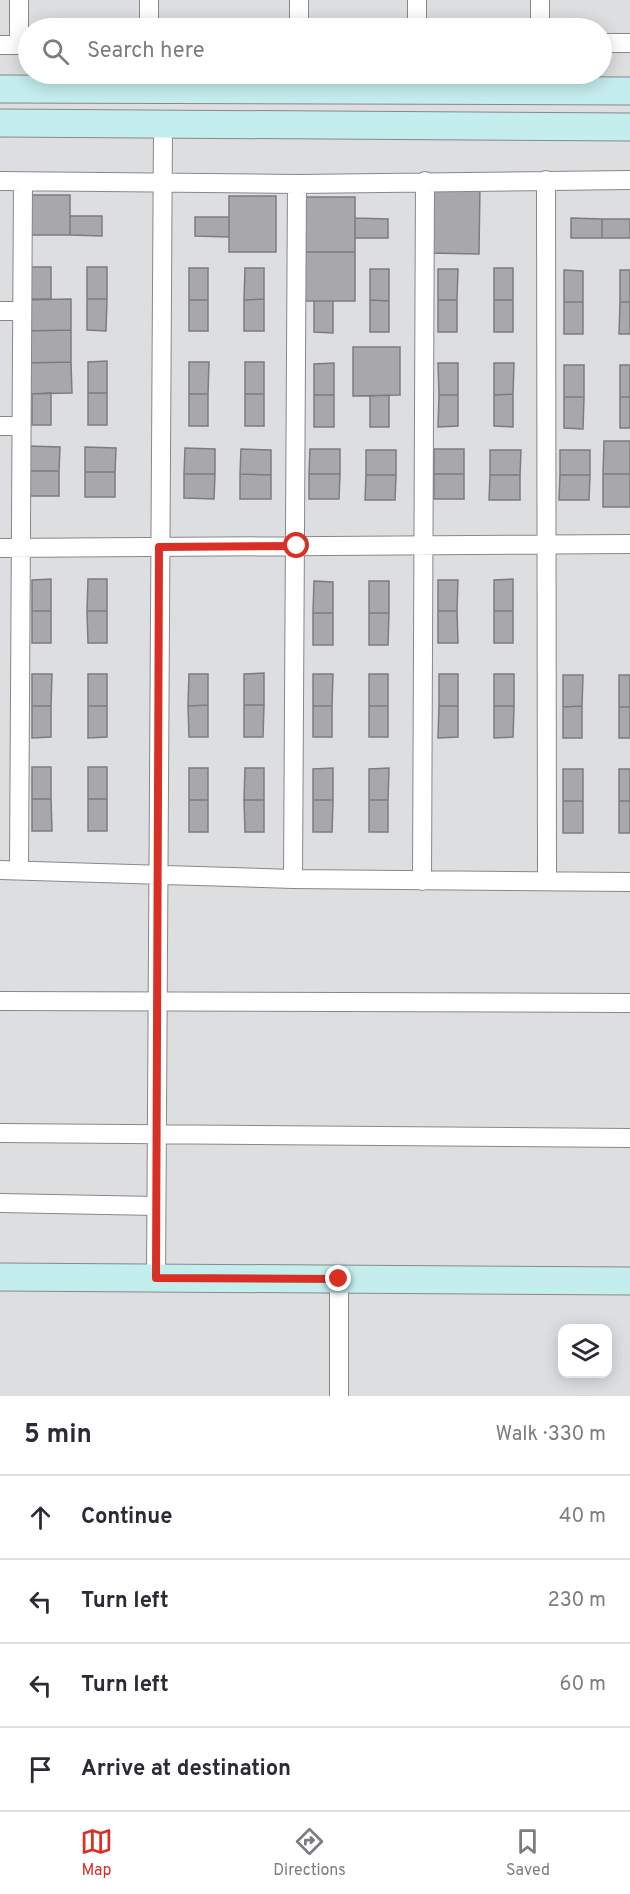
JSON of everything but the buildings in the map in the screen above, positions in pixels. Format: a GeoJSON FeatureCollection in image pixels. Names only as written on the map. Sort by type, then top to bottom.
{"type":"FeatureCollection","features":[{"type":"Feature","properties":{"kind":"street"},"geometry":{"type":"LineString","coordinates":[[19,0],[21,18]]}},
{"type":"Feature","properties":{"kind":"street"},"geometry":{"type":"LineString","coordinates":[[149,0],[149,18]]}},
{"type":"Feature","properties":{"kind":"street"},"geometry":{"type":"LineString","coordinates":[[299,0],[299,18]]}},
{"type":"Feature","properties":{"kind":"street"},"geometry":{"type":"LineString","coordinates":[[417,0],[417,18]]}},
{"type":"Feature","properties":{"kind":"street"},"geometry":{"type":"LineString","coordinates":[[540,0],[540,18]]}},
{"type":"Feature","properties":{"kind":"street"},"geometry":{"type":"LineString","coordinates":[[612,43],[630,43]]}},
{"type":"Feature","properties":{"kind":"street"},"geometry":{"type":"LineString","coordinates":[[0,45],[18,45]]}},
{"type":"Feature","properties":{"kind":"street"},"geometry":{"type":"LineString","coordinates":[[0,89],[95,84]]}},
{"type":"Feature","properties":{"kind":"street"},"geometry":{"type":"LineString","coordinates":[[295,84],[630,91]]}},
{"type":"Feature","properties":{"kind":"street"},"geometry":{"type":"LineString","coordinates":[[0,123],[630,127]]}},
{"type":"Feature","properties":{"kind":"street"},"geometry":{"type":"LineString","coordinates":[[156,1278],[163,125]]}},
{"type":"Feature","properties":{"kind":"street"},"geometry":{"type":"LineString","coordinates":[[546,180],[547,880]]}},
{"type":"Feature","properties":{"kind":"street"},"geometry":{"type":"LineString","coordinates":[[0,182],[297,184],[630,180]]}},
{"type":"Feature","properties":{"kind":"street"},"geometry":{"type":"LineString","coordinates":[[422,881],[425,181]]}},
{"type":"Feature","properties":{"kind":"street"},"geometry":{"type":"LineString","coordinates":[[19,870],[22,548],[20,311],[23,182]]}},
{"type":"Feature","properties":{"kind":"street"},"geometry":{"type":"LineString","coordinates":[[293,879],[297,546],[297,184]]}},
{"type":"Feature","properties":{"kind":"street"},"geometry":{"type":"LineString","coordinates":[[0,311],[20,311]]}},
{"type":"Feature","properties":{"kind":"street"},"geometry":{"type":"LineString","coordinates":[[0,426],[21,426]]}},
{"type":"Feature","properties":{"kind":"street"},"geometry":{"type":"LineString","coordinates":[[0,548],[630,544]]}},
{"type":"Feature","properties":{"kind":"street"},"geometry":{"type":"LineString","coordinates":[[0,870],[293,879],[630,882]]}},
{"type":"Feature","properties":{"kind":"street"},"geometry":{"type":"LineString","coordinates":[[0,1001],[630,1003]]}},
{"type":"Feature","properties":{"kind":"street"},"geometry":{"type":"LineString","coordinates":[[0,1133],[630,1137]]}},
{"type":"Feature","properties":{"kind":"street"},"geometry":{"type":"LineString","coordinates":[[0,1203],[156,1206]]}},
{"type":"Feature","properties":{"kind":"street"},"geometry":{"type":"LineString","coordinates":[[0,1277],[630,1281]]}},
{"type":"Feature","properties":{"kind":"street"},"geometry":{"type":"LineString","coordinates":[[339,1279],[339,1396]]}},
{"type":"Feature","properties":{"kind":"route"},"geometry":{"type":"LineString","coordinates":[[297,546],[159,547],[156,1278],[339,1279]]}}]}
